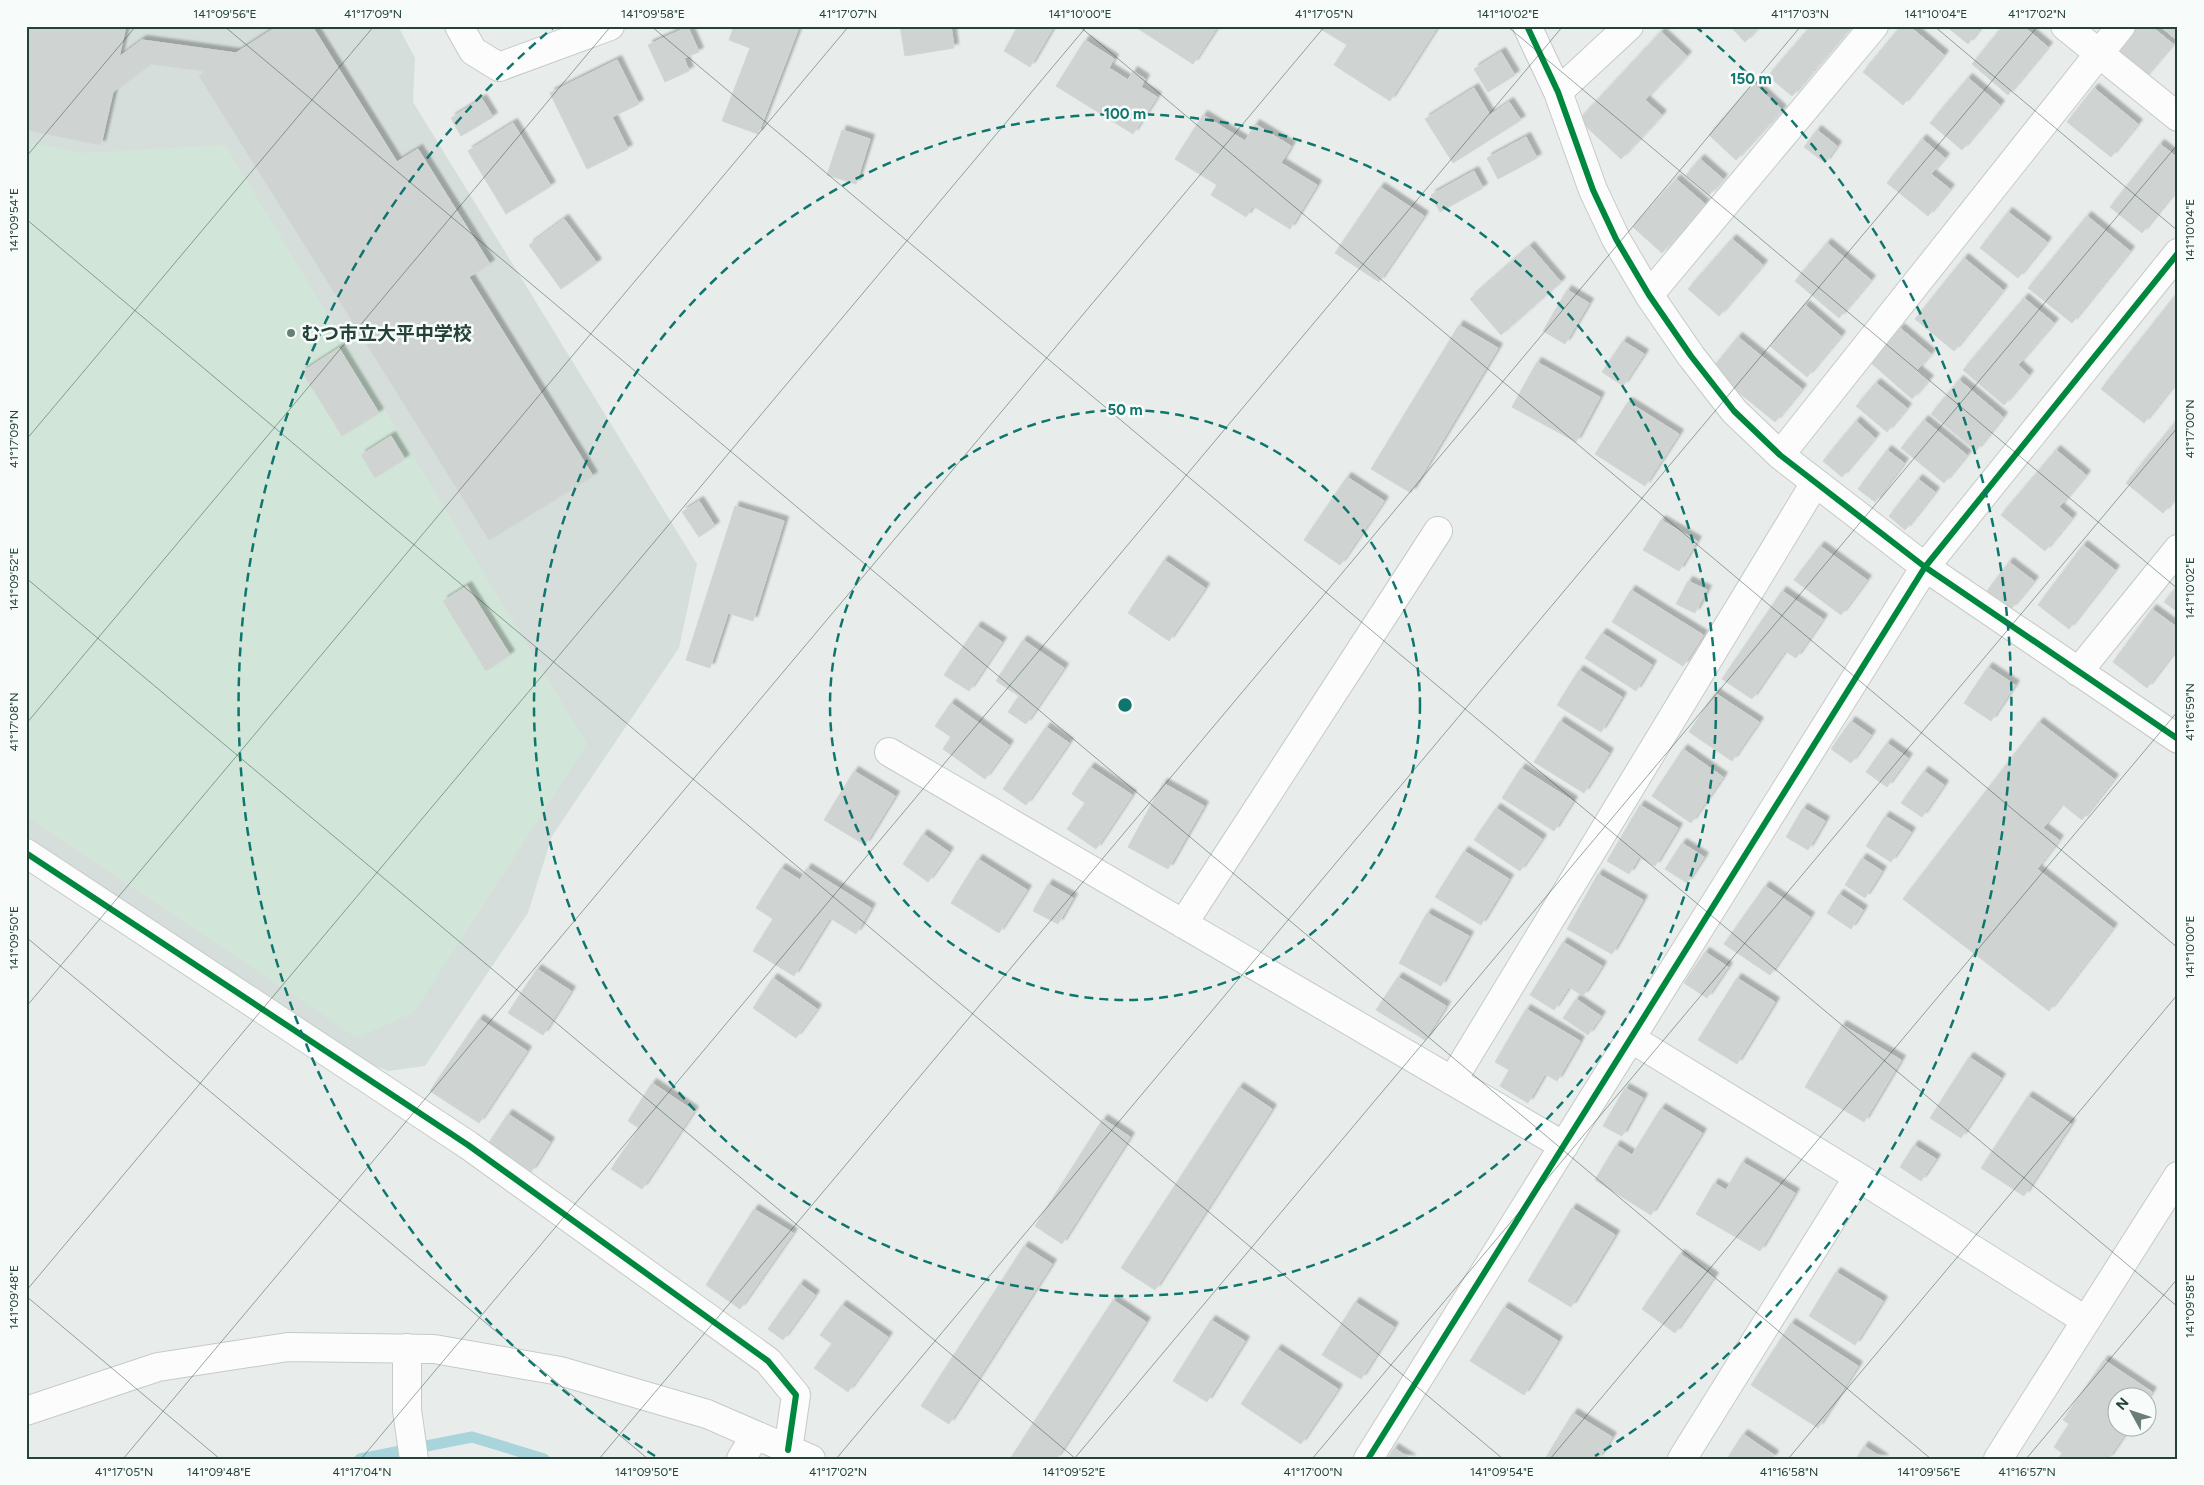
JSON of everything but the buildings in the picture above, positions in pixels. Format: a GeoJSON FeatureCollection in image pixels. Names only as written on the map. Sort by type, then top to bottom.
{"type":"FeatureCollection","features":[{"type":"Feature","properties":{"kind":"street"},"geometry":{"type":"LineString","coordinates":[[459,26],[474,52],[499,67],[610,26]]}},
{"type":"Feature","properties":{"kind":"street"},"geometry":{"type":"LineString","coordinates":[[1527,26],[1558,92],[1593,190],[1616,239],[1650,295],[1691,356],[1734,411],[1780,455],[1925,568],[2178,739]]}},
{"type":"Feature","properties":{"kind":"street"},"geometry":{"type":"LineString","coordinates":[[1558,92],[1629,26]]}},
{"type":"Feature","properties":{"kind":"street"},"geometry":{"type":"LineString","coordinates":[[1650,295],[1874,26]]}},
{"type":"Feature","properties":{"kind":"street"},"geometry":{"type":"LineString","coordinates":[[2064,26],[2178,117]]}},
{"type":"Feature","properties":{"kind":"street"},"geometry":{"type":"LineString","coordinates":[[1780,455],[2121,26]]}},
{"type":"Feature","properties":{"kind":"street"},"geometry":{"type":"LineString","coordinates":[[1368,1459],[1925,568],[2178,253]]}},
{"type":"Feature","properties":{"kind":"street"},"geometry":{"type":"LineString","coordinates":[[1452,1081],[1815,483]]}},
{"type":"Feature","properties":{"kind":"street"},"geometry":{"type":"LineString","coordinates":[[1183,924],[1438,531]]}},
{"type":"Feature","properties":{"kind":"street"},"geometry":{"type":"LineString","coordinates":[[2078,672],[2178,549]]}},
{"type":"Feature","properties":{"kind":"street"},"geometry":{"type":"LineString","coordinates":[[889,752],[1564,1146]]}},
{"type":"Feature","properties":{"kind":"street"},"geometry":{"type":"LineString","coordinates":[[26,853],[468,1145],[768,1361],[796,1395],[800,1454],[707,1414],[560,1372],[434,1349],[288,1347],[158,1367],[26,1411]]}},
{"type":"Feature","properties":{"kind":"street"},"geometry":{"type":"LineString","coordinates":[[1632,1039],[1858,1177],[2085,1320]]}},
{"type":"Feature","properties":{"kind":"street"},"geometry":{"type":"LineString","coordinates":[[1998,1459],[2178,1176]]}},
{"type":"Feature","properties":{"kind":"street"},"geometry":{"type":"LineString","coordinates":[[1682,1459],[1858,1177]]}},
{"type":"Feature","properties":{"kind":"street"},"geometry":{"type":"LineString","coordinates":[[408,1348],[407,1410],[414,1459]]}},
{"type":"Feature","properties":{"kind":"street"},"geometry":{"type":"LineString","coordinates":[[741,1459],[756,1436]]}},
{"type":"Feature","properties":{"kind":"shaded area","name":"むつ市立大平中学校"},"geometry":{"type":"Polygon","coordinates":[[[26,26],[398,26],[415,58],[413,102],[697,564],[679,648],[552,836],[528,913],[425,1066],[388,1071],[361,1060],[26,838],[26,26]]]}},
{"type":"Feature","properties":{"kind":"green space","name":"むつ市立大平中学校"},"geometry":{"type":"Polygon","coordinates":[[[26,142],[84,153],[225,145],[587,744],[414,1012],[357,1038],[26,816],[26,142]]]}},
{"type":"Feature","properties":{"kind":"waterway"},"geometry":{"type":"LineString","coordinates":[[360,1459],[472,1437],[544,1459]]}},
{"type":"Feature","properties":{"kind":"cycle path"},"geometry":{"type":"LineString","coordinates":[[1527,26],[1558,92],[1593,190],[1616,239],[1649,295],[1691,356],[1734,411],[1780,455],[1925,567],[2178,739]]}},
{"type":"Feature","properties":{"kind":"cycle path"},"geometry":{"type":"LineString","coordinates":[[1368,1459],[1925,567],[2178,253]]}},
{"type":"Feature","properties":{"kind":"cycle path"},"geometry":{"type":"LineString","coordinates":[[26,853],[468,1145],[768,1361],[796,1395],[788,1450]]}},
{"type":"Feature","properties":{"kind":"place","name":"むつ市立大平中学校"},"geometry":{"type":"Point","coordinates":[291,333]}}]}
